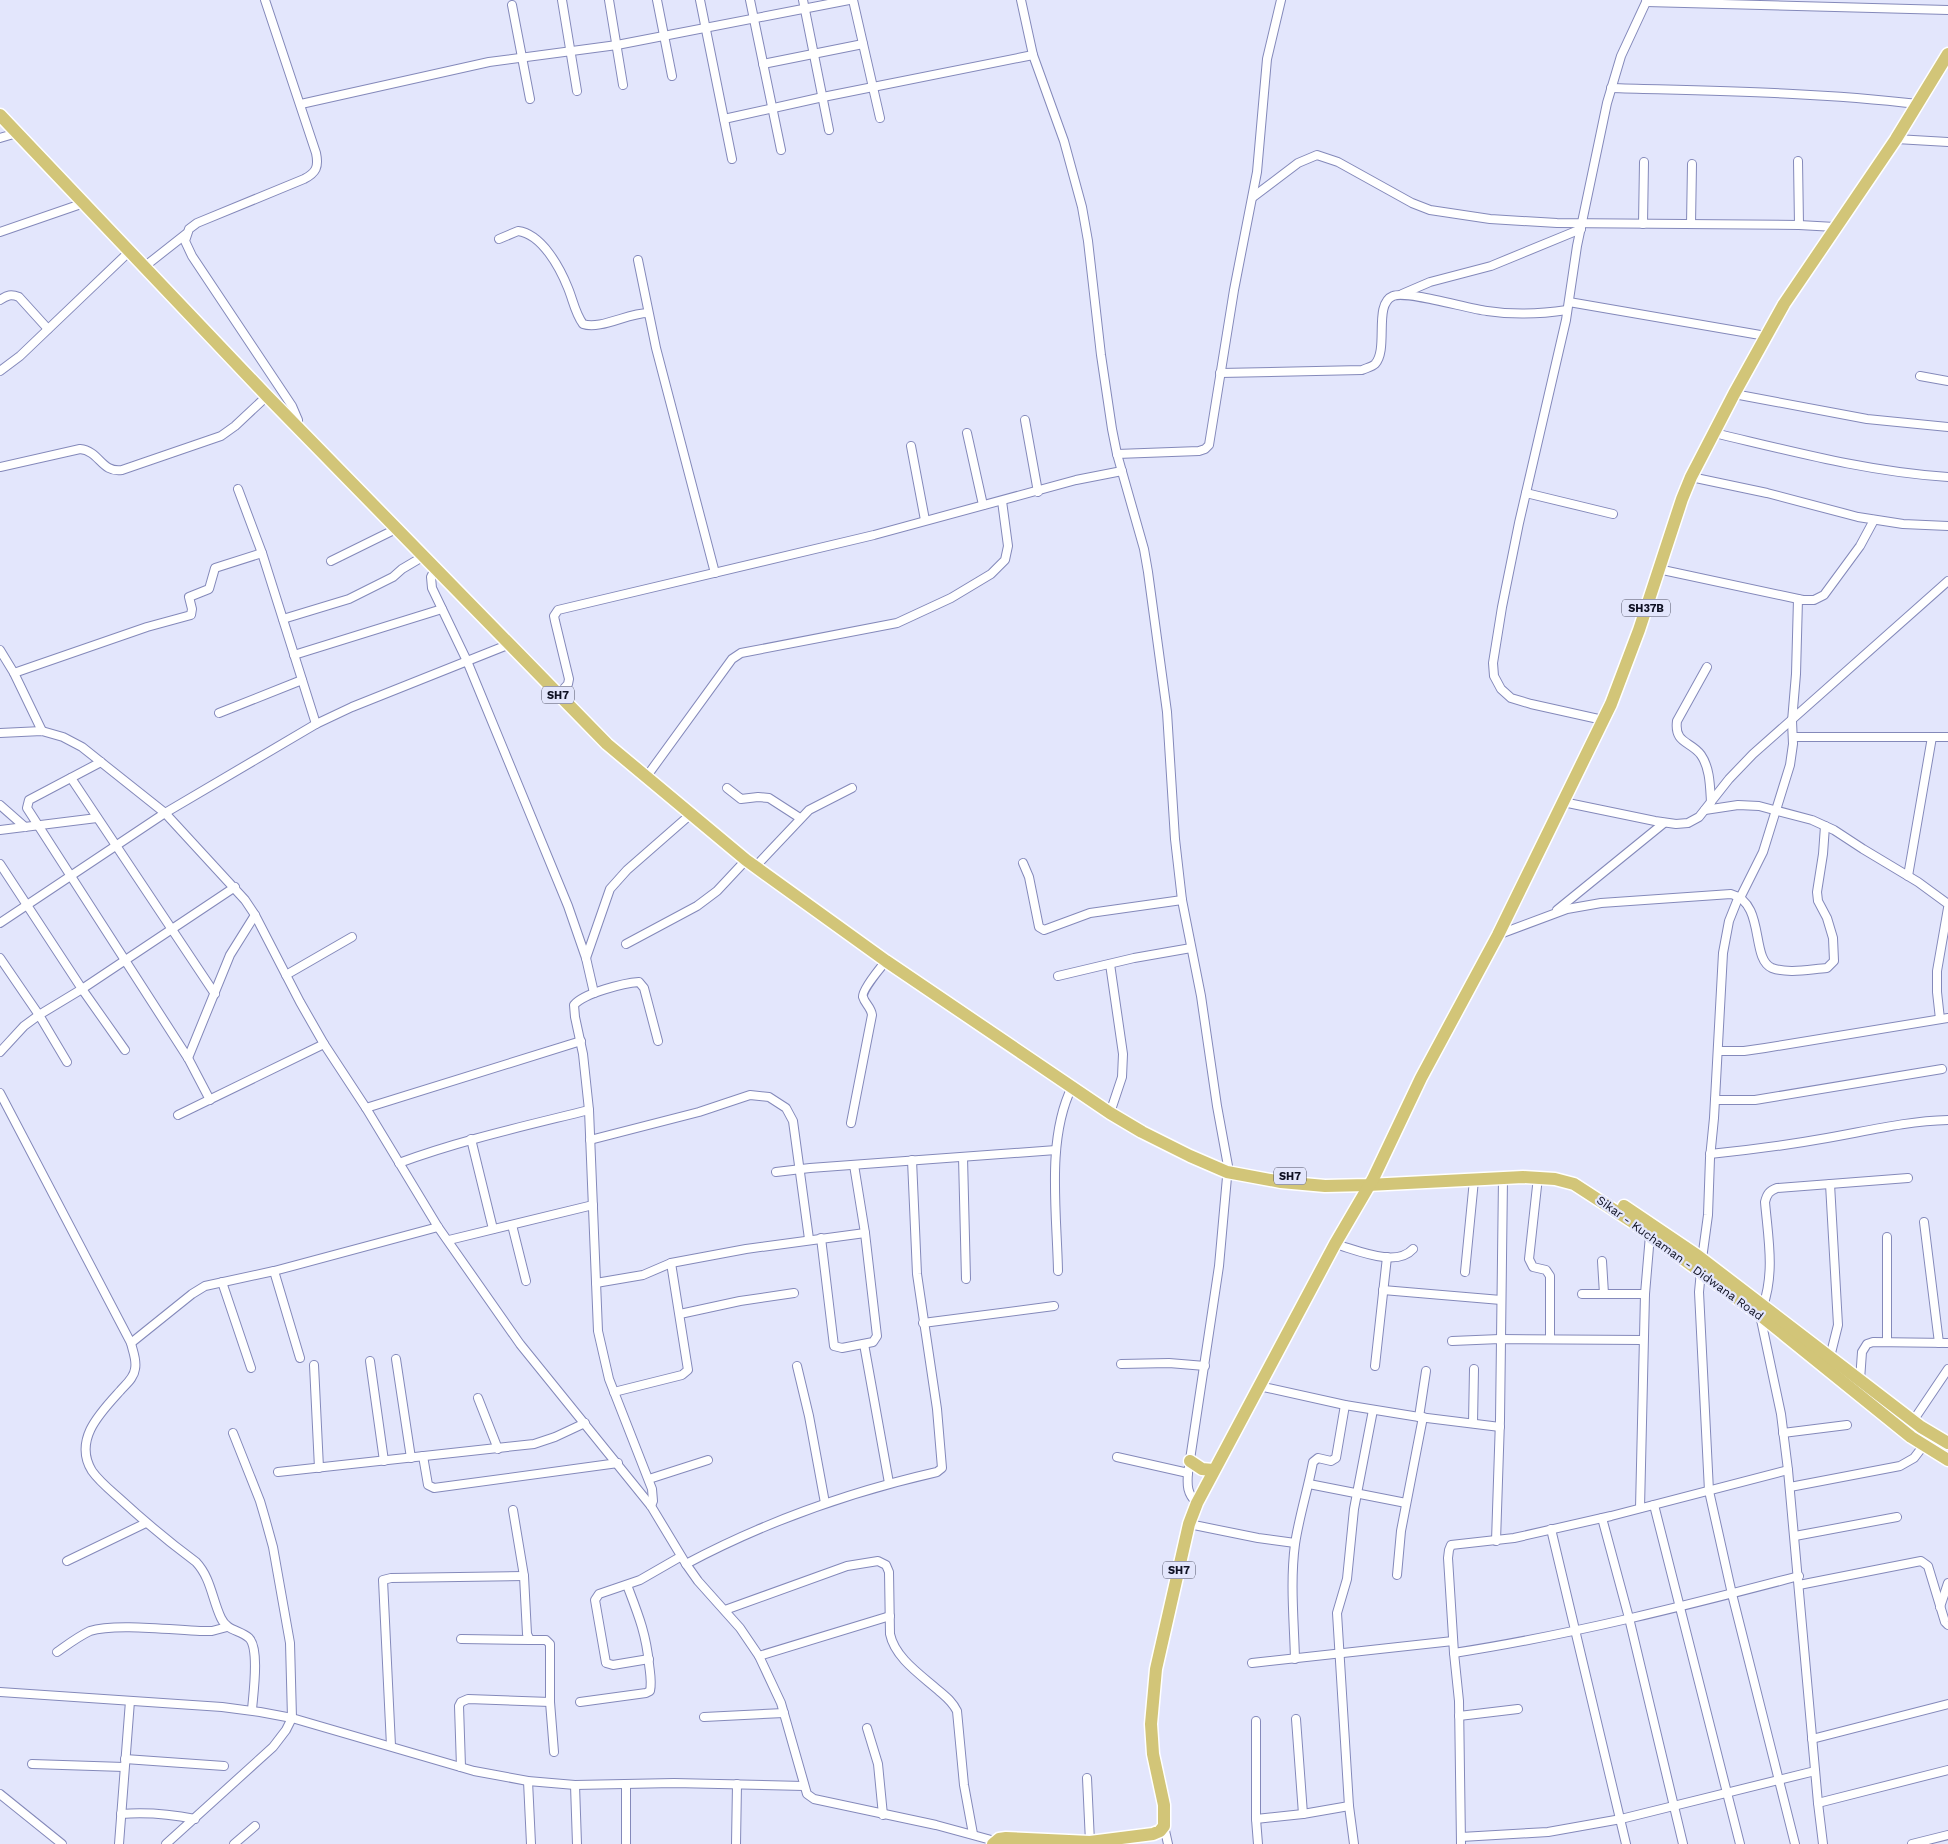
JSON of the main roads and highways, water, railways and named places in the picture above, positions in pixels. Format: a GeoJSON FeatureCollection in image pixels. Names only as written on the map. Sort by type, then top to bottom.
{"type":"FeatureCollection","features":[{"type":"Feature","properties":{"kind":"main road","name":"SH37B"},"geometry":{"type":"LineString","coordinates":[[1371,1182],[1421,1078],[1498,935],[1603,720],[1639,630],[1672,526],[1691,477],[1784,304],[1896,139],[1948,54]]}},
{"type":"Feature","properties":{"kind":"main road","name":"SH7"},"geometry":{"type":"LineString","coordinates":[[0,115],[267,396],[607,744],[750,863],[886,961],[1110,1113],[1142,1132],[1209,1164],[1228,1169],[1304,1178],[1371,1182],[1335,1244],[1213,1470],[1189,1524],[1158,1660],[1151,1724],[1152,1754],[1164,1805],[1164,1826],[1160,1831],[1152,1834],[1090,1842],[1016,1838],[999,1839],[994,1842]]}},
{"type":"Feature","properties":{"kind":"main road","name":"Sikar - Kuchaman - Didwana Road"},"geometry":{"type":"LineString","coordinates":[[1371,1182],[1456,1172],[1532,1169],[1556,1171],[1572,1176],[1602,1191],[1762,1311],[1830,1357],[1913,1421],[1948,1443]]}},
{"type":"Feature","properties":{"kind":"main road","name":"Sikar - Kuchaman - Didwana Road"},"geometry":{"type":"LineString","coordinates":[[1371,1182],[1538,1177],[1556,1179],[1574,1184],[1596,1196],[1650,1235],[1701,1265]]}},
{"type":"Feature","properties":{"kind":"main road","name":"Sikar - Kuchaman - Didwana Road"},"geometry":{"type":"LineString","coordinates":[[1762,1311],[1911,1437],[1948,1460]]}},
{"type":"Feature","properties":{"kind":"main road"},"geometry":{"type":"LineString","coordinates":[[1189,1467],[1213,1470]]}}]}
